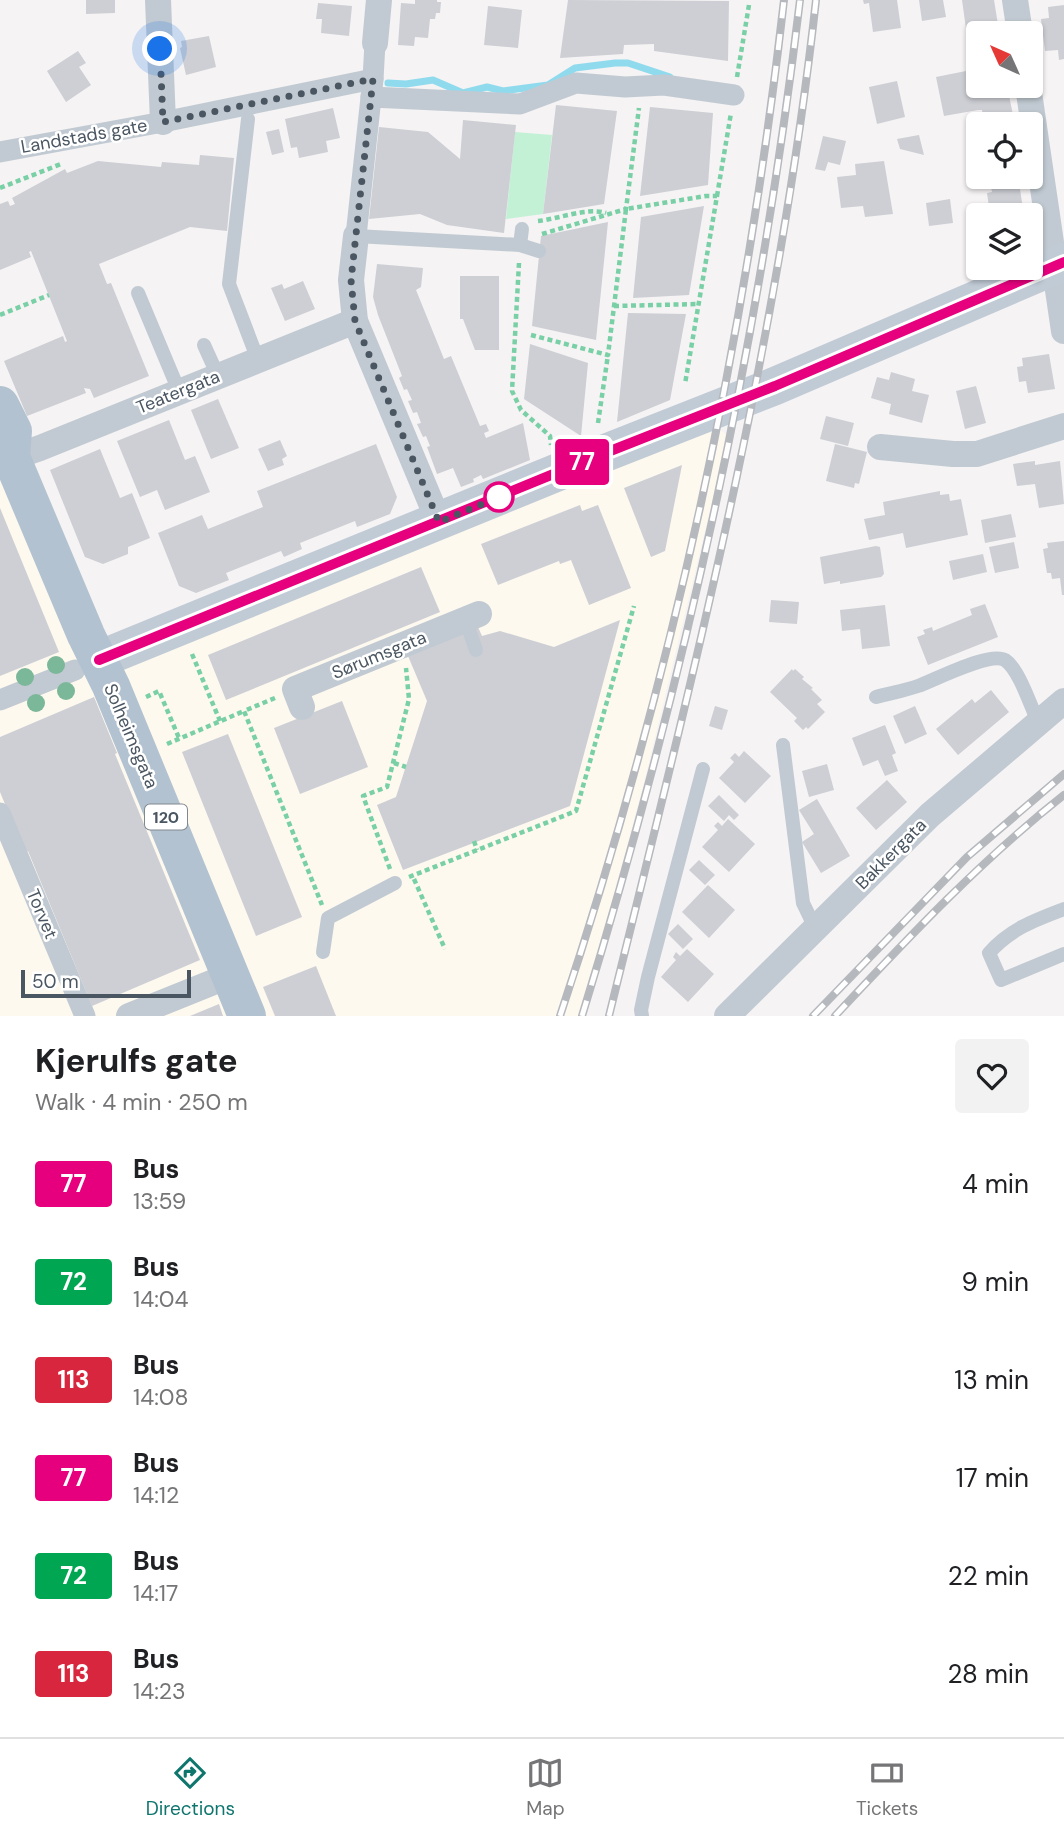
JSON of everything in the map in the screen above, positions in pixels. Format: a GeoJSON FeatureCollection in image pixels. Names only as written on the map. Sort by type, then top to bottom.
{"type":"FeatureCollection","features":[{"type":"Feature","properties":{"kind":"main road"},"geometry":{"type":"LineString","coordinates":[[87,665],[775,386],[1060,265]]}},
{"type":"Feature","properties":{"kind":"main road","name":"Solheimsgata"},"geometry":{"type":"LineString","coordinates":[[0,405],[13,431],[4,456],[87,665],[111,686],[247,1016]]}},
{"type":"Feature","properties":{"kind":"street"},"geometry":{"type":"LineString","coordinates":[[158,0],[163,122]]}},
{"type":"Feature","properties":{"kind":"street"},"geometry":{"type":"LineString","coordinates":[[379,0],[351,280],[355,321],[439,522]]}},
{"type":"Feature","properties":{"kind":"street"},"geometry":{"type":"LineString","coordinates":[[1015,0],[1018,21]]}},
{"type":"Feature","properties":{"kind":"street","name":"Landstads gate"},"geometry":{"type":"LineString","coordinates":[[0,152],[372,88],[520,104],[576,83],[625,87],[664,85],[734,96]]}},
{"type":"Feature","properties":{"kind":"street"},"geometry":{"type":"LineString","coordinates":[[1030,98],[1060,265],[1064,331]]}},
{"type":"Feature","properties":{"kind":"street","name":"Teatergata"},"geometry":{"type":"LineString","coordinates":[[4,456],[218,376],[355,321]]}},
{"type":"Feature","properties":{"kind":"street"},"geometry":{"type":"LineString","coordinates":[[880,447],[953,454],[977,453],[1064,426]]}},
{"type":"Feature","properties":{"kind":"street","name":"Sørumsgata"},"geometry":{"type":"LineString","coordinates":[[299,698],[404,646],[479,614]]}},
{"type":"Feature","properties":{"kind":"street"},"geometry":{"type":"LineString","coordinates":[[0,700],[87,665]]}},
{"type":"Feature","properties":{"kind":"street","name":"Bakkergata"},"geometry":{"type":"LineString","coordinates":[[727,1016],[930,815],[1064,701]]}},
{"type":"Feature","properties":{"kind":"street","name":"Torvet"},"geometry":{"type":"LineString","coordinates":[[0,813],[85,1016]]}},
{"type":"Feature","properties":{"kind":"street"},"geometry":{"type":"LineString","coordinates":[[129,1016],[230,975]]}},
{"type":"Feature","properties":{"kind":"lane"},"geometry":{"type":"LineString","coordinates":[[248,119],[229,284],[258,360]]}},
{"type":"Feature","properties":{"kind":"lane"},"geometry":{"type":"LineString","coordinates":[[520,245],[528,225]]}},
{"type":"Feature","properties":{"kind":"lane"},"geometry":{"type":"LineString","coordinates":[[356,236],[520,245],[540,251]]}},
{"type":"Feature","properties":{"kind":"lane"},"geometry":{"type":"LineString","coordinates":[[138,293],[179,391]]}},
{"type":"Feature","properties":{"kind":"lane"},"geometry":{"type":"LineString","coordinates":[[204,345],[218,376]]}},
{"type":"Feature","properties":{"kind":"lane"},"geometry":{"type":"LineString","coordinates":[[476,650],[468,627],[479,614]]}},
{"type":"Feature","properties":{"kind":"lane"},"geometry":{"type":"LineString","coordinates":[[876,697],[916,687],[985,659],[998,657],[1006,661],[1015,672],[1038,722]]}},
{"type":"Feature","properties":{"kind":"lane"},"geometry":{"type":"LineString","coordinates":[[783,745],[803,903],[816,930]]}},
{"type":"Feature","properties":{"kind":"lane"},"geometry":{"type":"LineString","coordinates":[[642,1016],[648,976],[703,769]]}},
{"type":"Feature","properties":{"kind":"lane"},"geometry":{"type":"LineString","coordinates":[[323,952],[328,918],[395,883]]}},
{"type":"Feature","properties":{"kind":"lane"},"geometry":{"type":"LineString","coordinates":[[1064,909],[1026,923],[1002,939],[989,953],[1001,980],[1064,954]]}},
{"type":"Feature","properties":{"kind":"path"},"geometry":{"type":"LineString","coordinates":[[685,384],[749,5]]}},
{"type":"Feature","properties":{"kind":"path"},"geometry":{"type":"LineString","coordinates":[[598,430],[642,86]]}},
{"type":"Feature","properties":{"kind":"path"},"geometry":{"type":"LineString","coordinates":[[555,230],[599,218],[606,213],[717,196]]}},
{"type":"Feature","properties":{"kind":"path"},"geometry":{"type":"LineString","coordinates":[[528,225],[576,213],[606,213]]}},
{"type":"Feature","properties":{"kind":"path"},"geometry":{"type":"LineString","coordinates":[[520,245],[512,391],[522,410],[550,436],[552,453]]}},
{"type":"Feature","properties":{"kind":"path"},"geometry":{"type":"LineString","coordinates":[[0,315],[49,295]]}},
{"type":"Feature","properties":{"kind":"path"},"geometry":{"type":"LineString","coordinates":[[614,306],[699,304]]}},
{"type":"Feature","properties":{"kind":"path"},"geometry":{"type":"LineString","coordinates":[[531,335],[608,355]]}},
{"type":"Feature","properties":{"kind":"path"},"geometry":{"type":"LineString","coordinates":[[404,646],[410,699],[387,787],[363,796],[395,883],[576,811],[634,606]]}},
{"type":"Feature","properties":{"kind":"path"},"geometry":{"type":"LineString","coordinates":[[189,647],[220,721]]}},
{"type":"Feature","properties":{"kind":"path"},"geometry":{"type":"LineString","coordinates":[[140,699],[159,691],[179,738]]}},
{"type":"Feature","properties":{"kind":"path"},"geometry":{"type":"LineString","coordinates":[[160,747],[244,711],[299,698]]}},
{"type":"Feature","properties":{"kind":"path"},"geometry":{"type":"LineString","coordinates":[[244,711],[328,918]]}},
{"type":"Feature","properties":{"kind":"path"},"geometry":{"type":"LineString","coordinates":[[393,763],[406,767]]}},
{"type":"Feature","properties":{"kind":"path"},"geometry":{"type":"LineString","coordinates":[[474,841],[477,850]]}},
{"type":"Feature","properties":{"kind":"path"},"geometry":{"type":"LineString","coordinates":[[412,876],[445,949]]}},
{"type":"Feature","properties":{"kind":"shaded area"},"geometry":{"type":"Polygon","coordinates":[[[0,405],[100,645],[709,421],[728,436],[643,787],[581,1016],[0,1016],[0,405]]]}},
{"type":"Feature","properties":{"kind":"green space"},"geometry":{"type":"Polygon","coordinates":[[[515,132],[552,135],[543,214],[506,219],[515,132]]]}},
{"type":"Feature","properties":{"kind":"building"},"geometry":{"type":"Polygon","coordinates":[[[86,0],[115,0],[115,13],[86,14],[86,0]]]}},
{"type":"Feature","properties":{"kind":"building"},"geometry":{"type":"Polygon","coordinates":[[[415,0],[441,2],[440,13],[436,13],[435,19],[430,19],[428,38],[415,37],[414,46],[398,45],[401,3],[415,4],[415,0]]]}},
{"type":"Feature","properties":{"kind":"building"},"geometry":{"type":"Polygon","coordinates":[[[568,0],[729,1],[728,61],[654,51],[654,44],[624,45],[623,54],[560,58],[568,0]]]}},
{"type":"Feature","properties":{"kind":"building"},"geometry":{"type":"Polygon","coordinates":[[[863,0],[897,0],[901,28],[873,32],[869,3],[864,4],[863,0]]]}},
{"type":"Feature","properties":{"kind":"building"},"geometry":{"type":"Polygon","coordinates":[[[919,0],[943,0],[946,17],[922,21],[919,0]]]}},
{"type":"Feature","properties":{"kind":"building"},"geometry":{"type":"Polygon","coordinates":[[[962,0],[994,0],[997,21],[966,21],[966,29],[962,0]]]}},
{"type":"Feature","properties":{"kind":"building"},"geometry":{"type":"Polygon","coordinates":[[[318,3],[352,6],[349,36],[321,33],[322,19],[316,19],[318,3]]]}},
{"type":"Feature","properties":{"kind":"building"},"geometry":{"type":"Polygon","coordinates":[[[1064,5],[1064,59],[1059,60],[1058,50],[1045,51],[1041,19],[1049,18],[1048,7],[1064,5]]]}},
{"type":"Feature","properties":{"kind":"building"},"geometry":{"type":"Polygon","coordinates":[[[488,6],[522,10],[518,48],[484,45],[488,6]]]}},
{"type":"Feature","properties":{"kind":"building"},"geometry":{"type":"Polygon","coordinates":[[[209,36],[216,67],[186,75],[181,41],[209,36]]]}},
{"type":"Feature","properties":{"kind":"building"},"geometry":{"type":"Polygon","coordinates":[[[78,51],[86,63],[79,67],[91,85],[66,102],[47,71],[78,51]]]}},
{"type":"Feature","properties":{"kind":"building"},"geometry":{"type":"Polygon","coordinates":[[[966,71],[966,98],[1009,98],[1012,112],[978,110],[944,116],[936,77],[966,71]]]}},
{"type":"Feature","properties":{"kind":"building"},"geometry":{"type":"Polygon","coordinates":[[[897,81],[905,117],[877,124],[869,87],[897,81]]]}},
{"type":"Feature","properties":{"kind":"building"},"geometry":{"type":"Polygon","coordinates":[[[556,105],[617,111],[604,204],[543,214],[556,105]]]}},
{"type":"Feature","properties":{"kind":"building"},"geometry":{"type":"Polygon","coordinates":[[[650,107],[713,113],[708,185],[640,196],[650,107]]]}},
{"type":"Feature","properties":{"kind":"building"},"geometry":{"type":"Polygon","coordinates":[[[333,108],[340,138],[326,141],[328,152],[299,158],[297,147],[291,148],[285,119],[333,108]]]}},
{"type":"Feature","properties":{"kind":"building"},"geometry":{"type":"Polygon","coordinates":[[[463,120],[516,125],[504,233],[447,225],[420,214],[369,219],[379,127],[428,132],[460,159],[463,120]]]}},
{"type":"Feature","properties":{"kind":"building"},"geometry":{"type":"Polygon","coordinates":[[[279,129],[284,152],[272,155],[266,132],[279,129]]]}},
{"type":"Feature","properties":{"kind":"building"},"geometry":{"type":"Polygon","coordinates":[[[919,135],[924,155],[900,149],[897,139],[919,135]]]}},
{"type":"Feature","properties":{"kind":"building"},"geometry":{"type":"Polygon","coordinates":[[[823,136],[846,141],[840,165],[828,162],[825,171],[815,169],[823,136]]]}},
{"type":"Feature","properties":{"kind":"building"},"geometry":{"type":"Polygon","coordinates":[[[200,155],[234,158],[227,231],[190,227],[99,264],[107,284],[111,283],[149,376],[94,398],[90,389],[84,388],[86,393],[27,416],[4,361],[63,336],[65,342],[67,341],[31,251],[31,257],[0,270],[0,204],[8,201],[10,206],[15,204],[12,198],[65,169],[67,173],[98,161],[161,167],[162,162],[199,165],[200,155]]]}},
{"type":"Feature","properties":{"kind":"building"},"geometry":{"type":"Polygon","coordinates":[[[884,161],[893,214],[865,217],[863,206],[841,208],[837,177],[856,175],[855,164],[884,161]]]}},
{"type":"Feature","properties":{"kind":"building"},"geometry":{"type":"Polygon","coordinates":[[[991,189],[1020,189],[1022,203],[988,203],[987,193],[992,192],[991,189]]]}},
{"type":"Feature","properties":{"kind":"building"},"geometry":{"type":"Polygon","coordinates":[[[950,199],[953,223],[929,226],[926,203],[950,199]]]}},
{"type":"Feature","properties":{"kind":"building"},"geometry":{"type":"Polygon","coordinates":[[[704,206],[689,295],[633,298],[641,217],[704,206]]]}},
{"type":"Feature","properties":{"kind":"building"},"geometry":{"type":"Polygon","coordinates":[[[608,222],[596,340],[532,326],[541,236],[608,222]]]}},
{"type":"Feature","properties":{"kind":"building"},"geometry":{"type":"Polygon","coordinates":[[[377,264],[423,268],[421,287],[416,290],[444,359],[451,356],[480,426],[486,424],[489,431],[484,433],[486,438],[523,423],[530,460],[483,479],[481,475],[473,479],[474,482],[461,487],[453,468],[437,474],[427,447],[430,446],[417,424],[421,423],[417,412],[413,413],[408,401],[412,400],[399,378],[402,376],[378,315],[373,297],[377,264]]]}},
{"type":"Feature","properties":{"kind":"building"},"geometry":{"type":"Polygon","coordinates":[[[460,276],[499,276],[499,350],[475,350],[463,319],[460,319],[460,276]]]}},
{"type":"Feature","properties":{"kind":"building"},"geometry":{"type":"Polygon","coordinates":[[[303,281],[315,309],[285,321],[271,288],[282,284],[284,289],[303,281]]]}},
{"type":"Feature","properties":{"kind":"building"},"geometry":{"type":"Polygon","coordinates":[[[628,313],[686,314],[670,400],[617,422],[628,313]]]}},
{"type":"Feature","properties":{"kind":"building"},"geometry":{"type":"Polygon","coordinates":[[[530,344],[588,363],[581,436],[524,399],[530,344]]]}},
{"type":"Feature","properties":{"kind":"building"},"geometry":{"type":"Polygon","coordinates":[[[1049,354],[1055,389],[1028,393],[1026,381],[1019,382],[1017,367],[1023,366],[1022,358],[1049,354]]]}},
{"type":"Feature","properties":{"kind":"building"},"geometry":{"type":"Polygon","coordinates":[[[891,372],[915,379],[912,391],[929,395],[922,423],[889,414],[891,404],[871,398],[877,377],[889,380],[891,372]]]}},
{"type":"Feature","properties":{"kind":"building"},"geometry":{"type":"Polygon","coordinates":[[[976,386],[986,423],[965,429],[956,391],[976,386]]]}},
{"type":"Feature","properties":{"kind":"building"},"geometry":{"type":"Polygon","coordinates":[[[218,399],[239,448],[211,459],[191,410],[218,399]]]}},
{"type":"Feature","properties":{"kind":"building"},"geometry":{"type":"Polygon","coordinates":[[[826,416],[854,423],[848,446],[820,439],[826,416]]]}},
{"type":"Feature","properties":{"kind":"building"},"geometry":{"type":"Polygon","coordinates":[[[169,420],[185,460],[195,456],[210,492],[165,510],[157,490],[140,497],[117,441],[169,420]]]}},
{"type":"Feature","properties":{"kind":"building"},"geometry":{"type":"Polygon","coordinates":[[[280,440],[287,456],[282,459],[284,465],[268,471],[258,449],[280,440]]]}},
{"type":"Feature","properties":{"kind":"building"},"geometry":{"type":"Polygon","coordinates":[[[376,444],[397,497],[390,514],[357,527],[355,521],[300,543],[302,549],[284,557],[281,551],[226,573],[229,580],[196,593],[179,586],[158,533],[202,515],[208,529],[263,507],[257,491],[376,444]]]}},
{"type":"Feature","properties":{"kind":"building"},"geometry":{"type":"Polygon","coordinates":[[[835,444],[867,452],[859,484],[855,483],[854,488],[826,481],[835,444]]]}},
{"type":"Feature","properties":{"kind":"building"},"geometry":{"type":"Polygon","coordinates":[[[100,449],[120,498],[132,493],[150,538],[128,547],[128,554],[103,564],[85,557],[50,470],[100,449]]]}},
{"type":"Feature","properties":{"kind":"building"},"geometry":{"type":"Polygon","coordinates":[[[1035,461],[1035,465],[1060,461],[1064,504],[1039,508],[1035,484],[1017,486],[1013,464],[1035,461]]]}},
{"type":"Feature","properties":{"kind":"building"},"geometry":{"type":"Polygon","coordinates":[[[682,465],[665,551],[651,557],[624,488],[682,465]]]}},
{"type":"Feature","properties":{"kind":"building"},"geometry":{"type":"Polygon","coordinates":[[[940,491],[940,495],[949,494],[950,501],[961,499],[968,535],[906,548],[903,533],[869,540],[864,519],[885,515],[883,502],[940,491]]]}},
{"type":"Feature","properties":{"kind":"building"},"geometry":{"type":"Polygon","coordinates":[[[580,505],[582,511],[598,505],[631,588],[589,605],[571,560],[560,564],[559,561],[498,585],[481,544],[580,505]]]}},
{"type":"Feature","properties":{"kind":"building"},"geometry":{"type":"Polygon","coordinates":[[[0,508],[59,652],[0,676],[0,508]]]}},
{"type":"Feature","properties":{"kind":"building"},"geometry":{"type":"Polygon","coordinates":[[[1011,514],[1016,537],[985,543],[981,520],[1011,514]]]}},
{"type":"Feature","properties":{"kind":"building"},"geometry":{"type":"Polygon","coordinates":[[[1064,541],[1062,595],[1060,578],[1052,579],[1051,573],[1047,573],[1043,549],[1048,548],[1047,543],[1064,541]]]}},
{"type":"Feature","properties":{"kind":"building"},"geometry":{"type":"Polygon","coordinates":[[[1014,542],[1019,568],[995,573],[989,547],[1014,542]]]}},
{"type":"Feature","properties":{"kind":"building"},"geometry":{"type":"Polygon","coordinates":[[[880,547],[884,574],[881,577],[824,584],[820,557],[880,547]]]}},
{"type":"Feature","properties":{"kind":"building"},"geometry":{"type":"Polygon","coordinates":[[[983,554],[987,572],[953,580],[949,561],[983,554]]]}},
{"type":"Feature","properties":{"kind":"building"},"geometry":{"type":"Polygon","coordinates":[[[421,567],[440,612],[226,700],[208,655],[421,567]]]}},
{"type":"Feature","properties":{"kind":"building"},"geometry":{"type":"Polygon","coordinates":[[[771,600],[799,602],[797,624],[769,622],[771,600]]]}},
{"type":"Feature","properties":{"kind":"building"},"geometry":{"type":"Polygon","coordinates":[[[985,604],[998,637],[928,665],[917,637],[925,634],[923,630],[932,627],[933,631],[972,615],[970,609],[985,604]]]}},
{"type":"Feature","properties":{"kind":"building"},"geometry":{"type":"Polygon","coordinates":[[[885,605],[890,646],[862,649],[860,629],[842,631],[840,610],[885,605]]]}},
{"type":"Feature","properties":{"kind":"building"},"geometry":{"type":"Polygon","coordinates":[[[620,620],[570,806],[403,870],[377,805],[396,797],[427,701],[408,656],[478,627],[482,636],[500,631],[554,647],[620,620]]]}},
{"type":"Feature","properties":{"kind":"building"},"geometry":{"type":"Polygon","coordinates":[[[792,669],[804,677],[802,679],[822,700],[817,704],[825,712],[808,729],[806,727],[803,730],[794,721],[797,718],[770,692],[792,669]]]}},
{"type":"Feature","properties":{"kind":"building"},"geometry":{"type":"Polygon","coordinates":[[[991,690],[1009,712],[958,755],[936,729],[972,699],[975,703],[991,690]]]}},
{"type":"Feature","properties":{"kind":"building"},"geometry":{"type":"Polygon","coordinates":[[[94,697],[200,960],[92,1006],[28,851],[25,853],[0,792],[0,737],[94,697]]]}},
{"type":"Feature","properties":{"kind":"building"},"geometry":{"type":"Polygon","coordinates":[[[342,701],[368,767],[300,794],[274,728],[342,701]]]}},
{"type":"Feature","properties":{"kind":"building"},"geometry":{"type":"Polygon","coordinates":[[[715,706],[728,710],[722,730],[709,726],[715,706]]]}},
{"type":"Feature","properties":{"kind":"building"},"geometry":{"type":"Polygon","coordinates":[[[915,706],[927,734],[905,744],[893,716],[915,706]]]}},
{"type":"Feature","properties":{"kind":"building"},"geometry":{"type":"Polygon","coordinates":[[[885,725],[896,753],[892,755],[898,771],[885,776],[878,760],[863,766],[852,738],[885,725]]]}},
{"type":"Feature","properties":{"kind":"building"},"geometry":{"type":"Polygon","coordinates":[[[228,734],[302,917],[256,936],[182,752],[228,734]]]}},
{"type":"Feature","properties":{"kind":"building"},"geometry":{"type":"Polygon","coordinates":[[[744,751],[771,776],[745,803],[719,778],[734,762],[730,758],[735,753],[739,757],[744,751]]]}},
{"type":"Feature","properties":{"kind":"building"},"geometry":{"type":"Polygon","coordinates":[[[827,764],[834,790],[809,797],[802,771],[827,764]]]}},
{"type":"Feature","properties":{"kind":"building"},"geometry":{"type":"Polygon","coordinates":[[[887,780],[907,802],[876,830],[856,808],[887,780]]]}},
{"type":"Feature","properties":{"kind":"building"},"geometry":{"type":"Polygon","coordinates":[[[719,795],[739,815],[734,820],[729,815],[724,821],[708,806],[719,795]]]}},
{"type":"Feature","properties":{"kind":"building"},"geometry":{"type":"Polygon","coordinates":[[[817,799],[850,856],[821,873],[802,842],[814,834],[799,810],[817,799]]]}},
{"type":"Feature","properties":{"kind":"building"},"geometry":{"type":"Polygon","coordinates":[[[728,819],[755,844],[729,872],[702,847],[718,830],[714,826],[718,822],[722,826],[728,819]]]}},
{"type":"Feature","properties":{"kind":"building"},"geometry":{"type":"Polygon","coordinates":[[[699,860],[715,875],[705,885],[689,870],[699,860]]]}},
{"type":"Feature","properties":{"kind":"building"},"geometry":{"type":"Polygon","coordinates":[[[708,885],[735,910],[709,938],[682,912],[708,885]]]}},
{"type":"Feature","properties":{"kind":"building"},"geometry":{"type":"Polygon","coordinates":[[[678,924],[693,939],[683,949],[668,934],[678,924]]]}},
{"type":"Feature","properties":{"kind":"building"},"geometry":{"type":"Polygon","coordinates":[[[687,949],[714,974],[688,1002],[661,977],[676,960],[673,957],[676,952],[680,956],[687,949]]]}},
{"type":"Feature","properties":{"kind":"building"},"geometry":{"type":"Polygon","coordinates":[[[316,966],[336,1016],[275,1016],[263,987],[316,966]]]}},
{"type":"Feature","properties":{"kind":"building"},"geometry":{"type":"Polygon","coordinates":[[[219,1004],[223,1016],[190,1016],[219,1004]]]}},
{"type":"Feature","properties":{"kind":"waterway"},"geometry":{"type":"LineString","coordinates":[[388,83],[406,84],[433,80],[463,93],[487,87],[503,91],[548,85],[575,68],[615,63],[628,63],[670,77]]}},
{"type":"Feature","properties":{"kind":"railway"},"geometry":{"type":"LineString","coordinates":[[560,1016],[636,767],[699,514],[748,258],[784,0]]}},
{"type":"Feature","properties":{"kind":"railway"},"geometry":{"type":"LineString","coordinates":[[582,1016],[653,766],[714,513],[763,258],[800,0]]}},
{"type":"Feature","properties":{"kind":"railway"},"geometry":{"type":"LineString","coordinates":[[609,1016],[701,638],[756,384],[800,129],[816,0]]}},
{"type":"Feature","properties":{"kind":"railway"},"geometry":{"type":"LineString","coordinates":[[813,1016],[967,857],[1064,774]]}},
{"type":"Feature","properties":{"kind":"railway"},"geometry":{"type":"LineString","coordinates":[[835,1016],[974,873],[1064,795]]}},
{"type":"Feature","properties":{"kind":"bus line","name":"77"},"geometry":{"type":"LineString","coordinates":[[99,660],[775,386],[1064,262]]}},
{"type":"Feature","properties":{"kind":"route"},"geometry":{"type":"LineString","coordinates":[[160,49],[163,122],[373,79],[351,280],[355,321],[439,522],[509,493],[499,497]]}}]}
